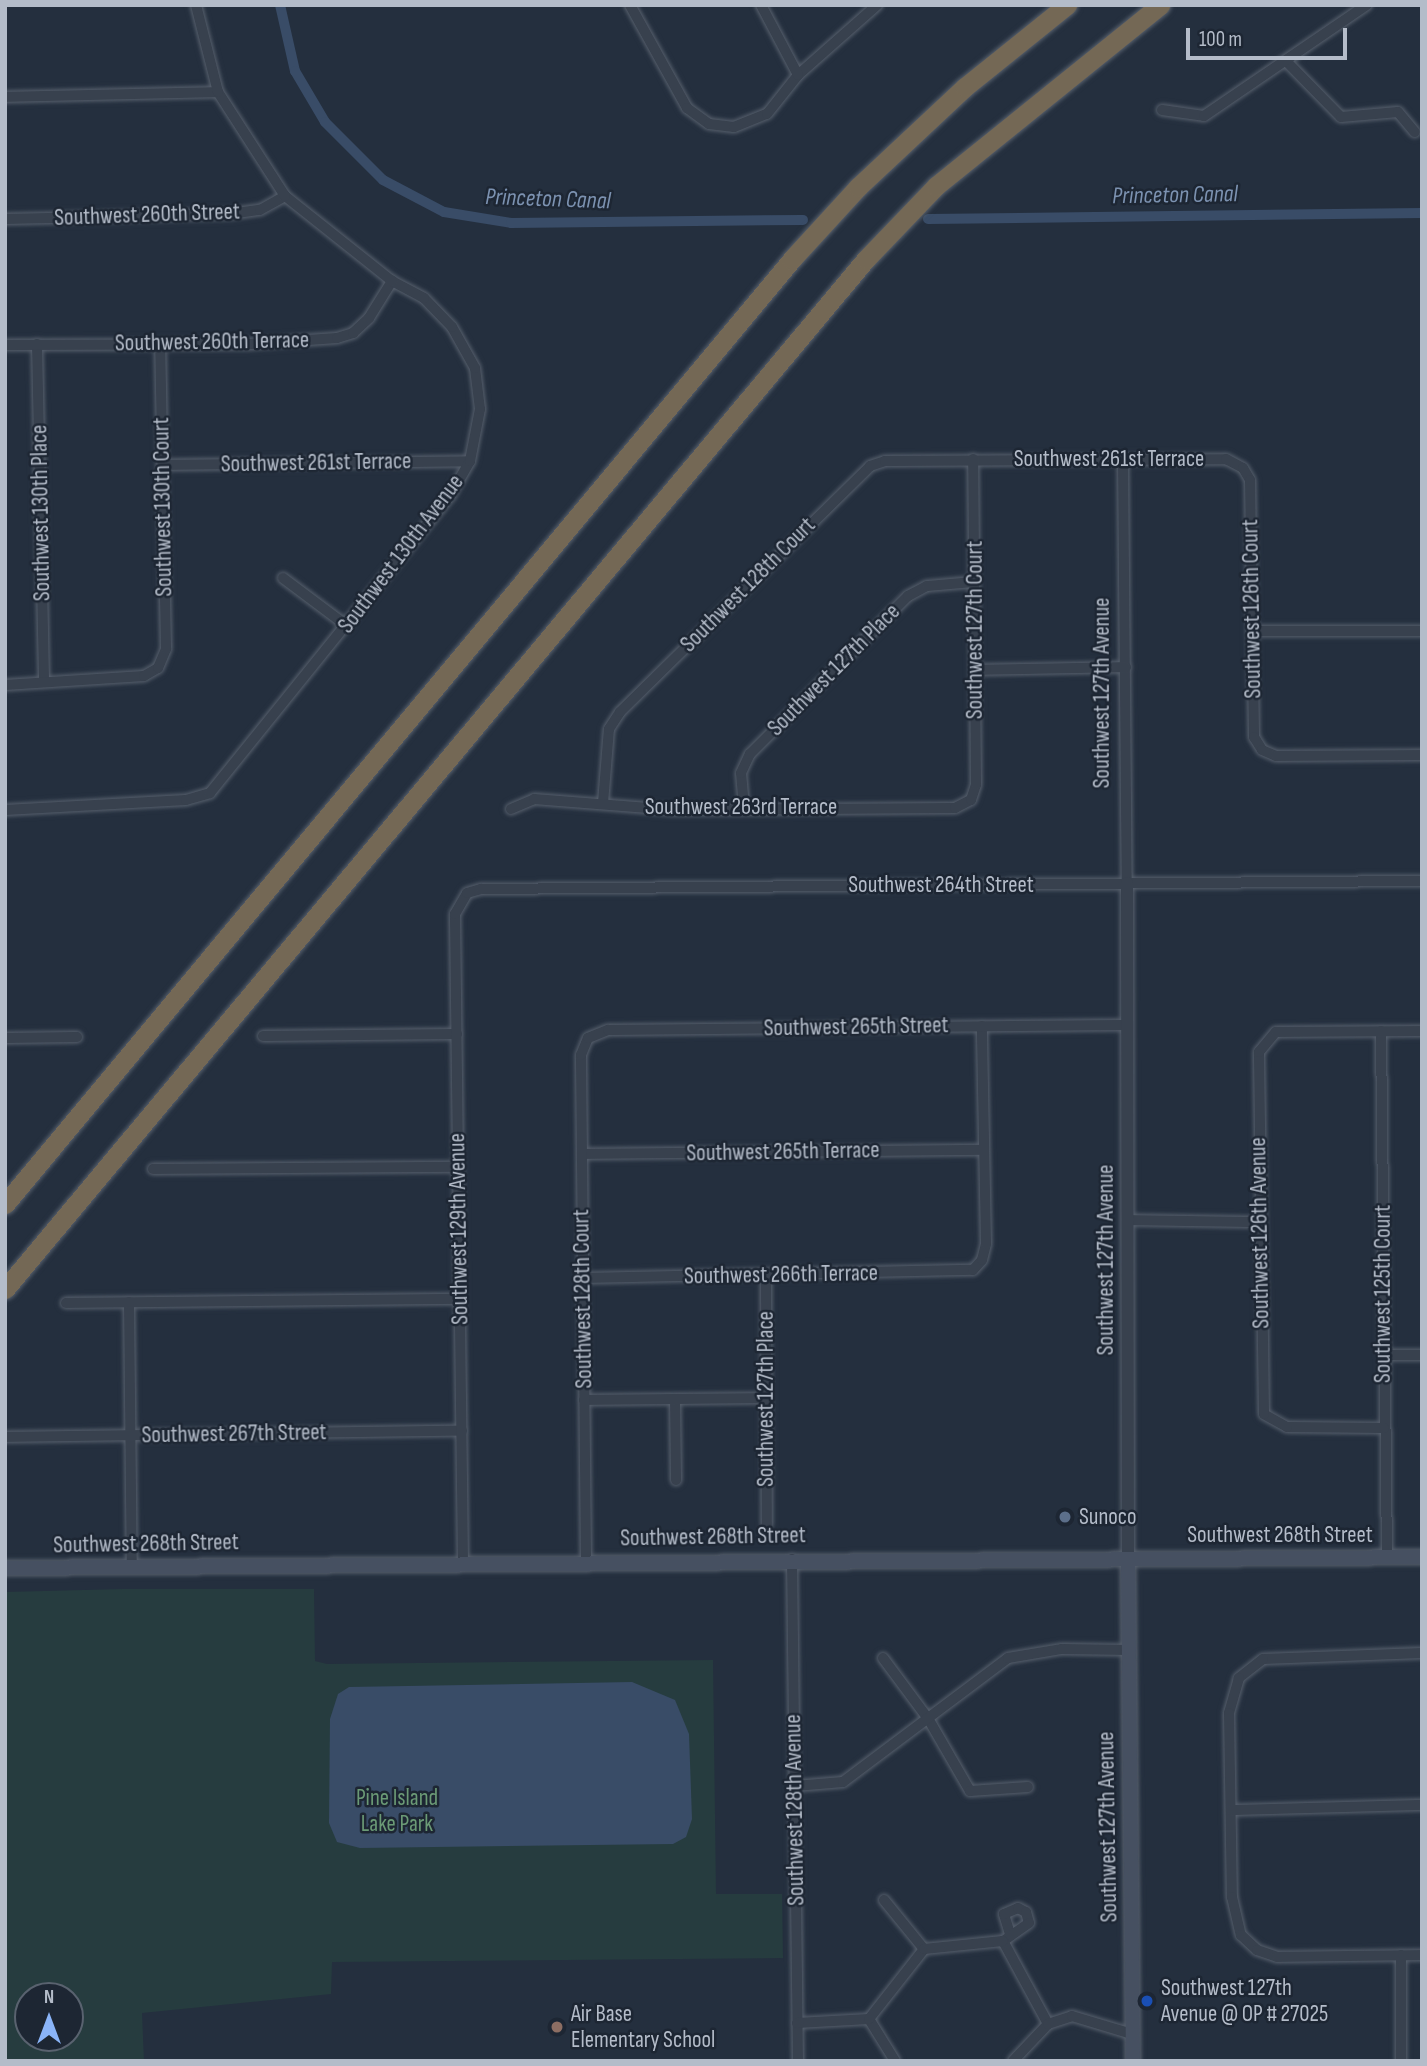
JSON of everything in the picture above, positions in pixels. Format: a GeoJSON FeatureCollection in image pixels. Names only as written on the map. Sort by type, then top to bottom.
{"type":"FeatureCollection","features":[{"type":"Feature","properties":{"kind":"highway"},"geometry":{"type":"LineString","coordinates":[[5,1204],[792,259],[858,187],[965,87],[1067,5]]}},
{"type":"Feature","properties":{"kind":"highway"},"geometry":{"type":"LineString","coordinates":[[5,1289],[866,258],[936,186],[1160,5]]}},
{"type":"Feature","properties":{"kind":"main road","name":"Southwest 268th Street"},"geometry":{"type":"LineString","coordinates":[[5,1568],[792,1559],[1422,1557]]}},
{"type":"Feature","properties":{"kind":"main road","name":"Southwest 127th Avenue"},"geometry":{"type":"LineString","coordinates":[[1128,1559],[1133,2061]]}},
{"type":"Feature","properties":{"kind":"street","name":"Southwest 130th Avenue"},"geometry":{"type":"LineString","coordinates":[[5,810],[186,800],[210,793],[450,496],[470,461],[480,409],[475,368],[452,327],[424,299],[392,281],[285,196],[218,92],[196,5]]}},
{"type":"Feature","properties":{"kind":"street"},"geometry":{"type":"LineString","coordinates":[[630,5],[678,97],[694,116],[719,127],[749,125],[767,114],[798,75],[877,5]]}},
{"type":"Feature","properties":{"kind":"street"},"geometry":{"type":"LineString","coordinates":[[761,5],[798,75]]}},
{"type":"Feature","properties":{"kind":"street"},"geometry":{"type":"LineString","coordinates":[[1161,110],[1204,116],[1367,5]]}},
{"type":"Feature","properties":{"kind":"street"},"geometry":{"type":"LineString","coordinates":[[1286,61],[1341,117],[1398,112],[1415,132]]}},
{"type":"Feature","properties":{"kind":"street"},"geometry":{"type":"LineString","coordinates":[[5,97],[218,92]]}},
{"type":"Feature","properties":{"kind":"street","name":"Southwest 260th Street"},"geometry":{"type":"LineString","coordinates":[[5,219],[230,214],[260,210],[285,196]]}},
{"type":"Feature","properties":{"kind":"street","name":"Southwest 260th Terrace"},"geometry":{"type":"LineString","coordinates":[[5,345],[160,344],[337,338],[353,332],[369,318],[392,281]]}},
{"type":"Feature","properties":{"kind":"street","name":"Southwest 130th Place"},"geometry":{"type":"LineString","coordinates":[[37,344],[44,682]]}},
{"type":"Feature","properties":{"kind":"street","name":"Southwest 130th Court"},"geometry":{"type":"LineString","coordinates":[[44,682],[144,676],[158,668],[166,649],[160,344]]}},
{"type":"Feature","properties":{"kind":"street","name":"Southwest 127th Avenue"},"geometry":{"type":"LineString","coordinates":[[1123,459],[1129,1220],[1128,1559]]}},
{"type":"Feature","properties":{"kind":"street","name":"Southwest 261st Terrace"},"geometry":{"type":"LineString","coordinates":[[974,460],[1226,459],[1243,468]]}},
{"type":"Feature","properties":{"kind":"street","name":"Southwest 127th Court"},"geometry":{"type":"LineString","coordinates":[[971,800],[976,785],[974,460]]}},
{"type":"Feature","properties":{"kind":"street","name":"Southwest 128th Court"},"geometry":{"type":"LineString","coordinates":[[603,803],[609,729],[620,712],[870,466],[885,461],[974,460]]}},
{"type":"Feature","properties":{"kind":"street","name":"Southwest 261st Terrace"},"geometry":{"type":"LineString","coordinates":[[163,465],[470,461]]}},
{"type":"Feature","properties":{"kind":"street","name":"Southwest 126th Court"},"geometry":{"type":"LineString","coordinates":[[1243,468],[1250,480],[1254,737],[1262,750],[1276,756],[1422,755]]}},
{"type":"Feature","properties":{"kind":"street"},"geometry":{"type":"LineString","coordinates":[[283,578],[347,626]]}},
{"type":"Feature","properties":{"kind":"street","name":"Southwest 127th Place"},"geometry":{"type":"LineString","coordinates":[[744,807],[741,773],[750,754],[908,596],[927,586],[974,582]]}},
{"type":"Feature","properties":{"kind":"street"},"geometry":{"type":"LineString","coordinates":[[1252,631],[1422,631]]}},
{"type":"Feature","properties":{"kind":"street"},"geometry":{"type":"LineString","coordinates":[[975,670],[1126,667]]}},
{"type":"Feature","properties":{"kind":"street"},"geometry":{"type":"LineString","coordinates":[[5,685],[44,682]]}},
{"type":"Feature","properties":{"kind":"street","name":"Southwest 263rd Terrace"},"geometry":{"type":"LineString","coordinates":[[511,808],[534,799],[674,810],[744,807],[955,808],[971,800]]}},
{"type":"Feature","properties":{"kind":"street","name":"Southwest 264th Street"},"geometry":{"type":"LineString","coordinates":[[462,897],[481,889],[1422,881]]}},
{"type":"Feature","properties":{"kind":"street","name":"Southwest 129th Avenue"},"geometry":{"type":"LineString","coordinates":[[462,897],[455,914],[463,1563]]}},
{"type":"Feature","properties":{"kind":"street","name":"Southwest 265th Street"},"geometry":{"type":"LineString","coordinates":[[588,1038],[608,1030],[1127,1025]]}},
{"type":"Feature","properties":{"kind":"street"},"geometry":{"type":"LineString","coordinates":[[982,1026],[984,1150]]}},
{"type":"Feature","properties":{"kind":"street"},"geometry":{"type":"LineString","coordinates":[[1381,1031],[1422,1031]]}},
{"type":"Feature","properties":{"kind":"street","name":"Southwest 126th Avenue"},"geometry":{"type":"LineString","coordinates":[[1381,1031],[1276,1032],[1262,1044],[1258,1062],[1262,1403],[1270,1421],[1287,1427],[1384,1427]]}},
{"type":"Feature","properties":{"kind":"street","name":"Southwest 125th Court"},"geometry":{"type":"LineString","coordinates":[[1381,1031],[1387,1557]]}},
{"type":"Feature","properties":{"kind":"street"},"geometry":{"type":"LineString","coordinates":[[263,1036],[457,1034]]}},
{"type":"Feature","properties":{"kind":"street"},"geometry":{"type":"LineString","coordinates":[[5,1038],[76,1037]]}},
{"type":"Feature","properties":{"kind":"street","name":"Southwest 128th Court"},"geometry":{"type":"LineString","coordinates":[[586,1561],[581,1055],[588,1038]]}},
{"type":"Feature","properties":{"kind":"street","name":"Southwest 265th Terrace"},"geometry":{"type":"LineString","coordinates":[[582,1154],[984,1150]]}},
{"type":"Feature","properties":{"kind":"street","name":"Southwest 266th Terrace"},"geometry":{"type":"LineString","coordinates":[[583,1278],[958,1273],[978,1266],[986,1244],[984,1150]]}},
{"type":"Feature","properties":{"kind":"street"},"geometry":{"type":"LineString","coordinates":[[153,1169],[458,1167]]}},
{"type":"Feature","properties":{"kind":"street"},"geometry":{"type":"LineString","coordinates":[[1129,1220],[1260,1222]]}},
{"type":"Feature","properties":{"kind":"street","name":"Southwest 127th Place"},"geometry":{"type":"LineString","coordinates":[[766,1275],[767,1524]]}},
{"type":"Feature","properties":{"kind":"street"},"geometry":{"type":"LineString","coordinates":[[66,1303],[460,1299]]}},
{"type":"Feature","properties":{"kind":"street"},"geometry":{"type":"LineString","coordinates":[[129,1302],[132,1567]]}},
{"type":"Feature","properties":{"kind":"street"},"geometry":{"type":"LineString","coordinates":[[1384,1356],[1422,1355]]}},
{"type":"Feature","properties":{"kind":"street"},"geometry":{"type":"LineString","coordinates":[[584,1401],[766,1398]]}},
{"type":"Feature","properties":{"kind":"street"},"geometry":{"type":"LineString","coordinates":[[676,1399],[676,1479]]}},
{"type":"Feature","properties":{"kind":"street","name":"Southwest 267th Street"},"geometry":{"type":"LineString","coordinates":[[5,1437],[462,1431]]}},
{"type":"Feature","properties":{"kind":"street","name":"Southwest 128th Avenue"},"geometry":{"type":"LineString","coordinates":[[792,1559],[798,2061]]}},
{"type":"Feature","properties":{"kind":"street"},"geometry":{"type":"LineString","coordinates":[[795,1786],[843,1782],[929,1720],[1008,1658],[1062,1650],[1129,1650]]}},
{"type":"Feature","properties":{"kind":"street"},"geometry":{"type":"LineString","coordinates":[[1422,1653],[1275,1657],[1246,1669],[1230,1701],[1233,1911],[1248,1943],[1266,1954],[1288,1958],[1422,1955]]}},
{"type":"Feature","properties":{"kind":"street"},"geometry":{"type":"LineString","coordinates":[[883,1658],[929,1720],[970,1791],[1028,1787]]}},
{"type":"Feature","properties":{"kind":"street"},"geometry":{"type":"LineString","coordinates":[[1231,1810],[1422,1805]]}},
{"type":"Feature","properties":{"kind":"street"},"geometry":{"type":"LineString","coordinates":[[884,1900],[924,1948]]}},
{"type":"Feature","properties":{"kind":"street"},"geometry":{"type":"LineString","coordinates":[[797,2022],[869,2019],[924,1948],[1006,1937],[1048,2024]]}},
{"type":"Feature","properties":{"kind":"street"},"geometry":{"type":"LineString","coordinates":[[1401,1955],[1401,2061]]}},
{"type":"Feature","properties":{"kind":"street"},"geometry":{"type":"LineString","coordinates":[[1013,2061],[1048,2024],[1072,2017],[1132,2034]]}},
{"type":"Feature","properties":{"kind":"street"},"geometry":{"type":"LineString","coordinates":[[869,2019],[895,2061]]}},
{"type":"Feature","properties":{"kind":"green space","name":"Pine Island Lake Park"},"geometry":{"type":"Polygon","coordinates":[[[314,1589],[315,1661],[327,1664],[713,1660],[716,1894],[782,1894],[783,1958],[332,1962],[331,1994],[142,2013],[144,2061],[5,2061],[5,1592],[314,1589]]]}},
{"type":"Feature","properties":{"kind":"water"},"geometry":{"type":"Polygon","coordinates":[[[632,1682],[675,1700],[689,1734],[692,1819],[686,1837],[673,1844],[360,1848],[337,1842],[329,1823],[330,1719],[338,1694],[349,1687],[632,1682]]]}},
{"type":"Feature","properties":{"kind":"waterway","name":"Princeton Canal"},"geometry":{"type":"LineString","coordinates":[[280,5],[295,71],[325,122],[383,180],[444,212],[511,223],[803,220]]}},
{"type":"Feature","properties":{"kind":"waterway","name":"Princeton Canal"},"geometry":{"type":"LineString","coordinates":[[928,219],[1422,213]]}},
{"type":"Feature","properties":{"kind":"place","name":"Sunoco"},"geometry":{"type":"Point","coordinates":[1065,1517]}},
{"type":"Feature","properties":{"kind":"place","name":"Southwest 127th Avenue @ OP # 27025"},"geometry":{"type":"Point","coordinates":[1147,2001]}},
{"type":"Feature","properties":{"kind":"place","name":"Air Base Elementary School"},"geometry":{"type":"Point","coordinates":[557,2027]}}]}
